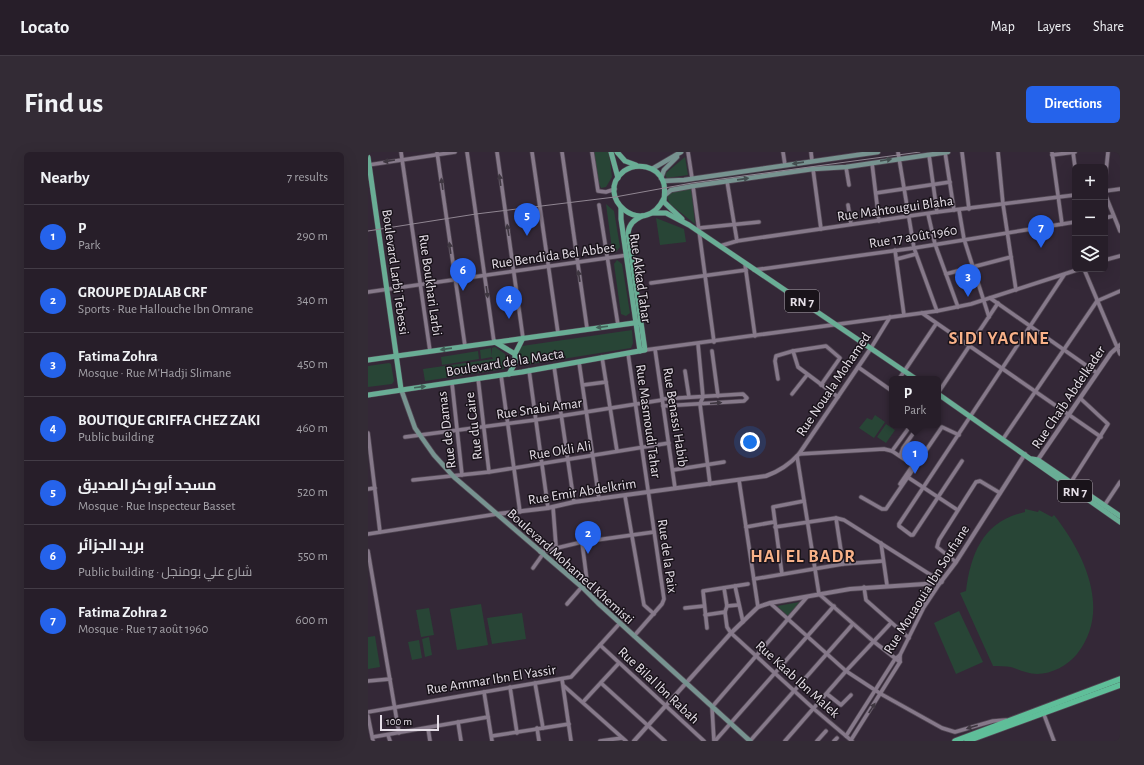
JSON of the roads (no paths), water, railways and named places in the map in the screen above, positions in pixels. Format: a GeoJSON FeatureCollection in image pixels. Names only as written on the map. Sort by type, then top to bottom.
{"type":"FeatureCollection","features":[{"type":"Feature","properties":{"kind":"highway"},"geometry":{"type":"LineString","coordinates":[[1042,711],[1120,679]]}},
{"type":"Feature","properties":{"kind":"highway"},"geometry":{"type":"LineString","coordinates":[[955,741],[1120,684]]}},
{"type":"Feature","properties":{"kind":"highway"},"geometry":{"type":"LineString","coordinates":[[967,741],[1015,721]]}},
{"type":"Feature","properties":{"kind":"main road"},"geometry":{"type":"LineString","coordinates":[[611,152],[618,178]]}},
{"type":"Feature","properties":{"kind":"main road"},"geometry":{"type":"LineString","coordinates":[[617,152],[625,161],[637,166],[652,169],[662,179],[692,178],[878,152]]}},
{"type":"Feature","properties":{"kind":"main road"},"geometry":{"type":"LineString","coordinates":[[652,169],[681,152]]}},
{"type":"Feature","properties":{"kind":"main road"},"geometry":{"type":"LineString","coordinates":[[664,197],[662,179],[664,170],[681,152]]}},
{"type":"Feature","properties":{"kind":"main road"},"geometry":{"type":"LineString","coordinates":[[637,166],[626,170],[618,178],[614,189],[615,197],[621,208],[631,214],[642,216],[652,213],[661,204],[664,197],[671,190],[813,169],[846,167],[947,152]]}},
{"type":"Feature","properties":{"kind":"main road","name":"Boulevard Larbi Tebessi"},"geometry":{"type":"LineString","coordinates":[[368,157],[388,289],[401,390]]}},
{"type":"Feature","properties":{"kind":"main road","name":"RN 7"},"geometry":{"type":"LineString","coordinates":[[664,197],[667,206],[689,225]]}},
{"type":"Feature","properties":{"kind":"main road","name":"Rue Akkad Tahar"},"geometry":{"type":"LineString","coordinates":[[621,208],[621,219],[643,351]]}},
{"type":"Feature","properties":{"kind":"main road","name":"RN 7"},"geometry":{"type":"LineString","coordinates":[[652,213],[666,213],[700,230],[719,246],[745,264],[912,376]]}},
{"type":"Feature","properties":{"kind":"main road","name":"Rue Akkad Tahar"},"geometry":{"type":"LineString","coordinates":[[628,255],[628,229],[634,220],[642,216]]}},
{"type":"Feature","properties":{"kind":"main road"},"geometry":{"type":"LineString","coordinates":[[368,360],[638,322]]}},
{"type":"Feature","properties":{"kind":"main road"},"geometry":{"type":"LineString","coordinates":[[509,374],[515,363],[515,354],[523,338]]}},
{"type":"Feature","properties":{"kind":"main road"},"geometry":{"type":"LineString","coordinates":[[494,342],[515,354]]}},
{"type":"Feature","properties":{"kind":"main road","name":"Boulevard de la Macta"},"geometry":{"type":"LineString","coordinates":[[368,395],[522,372],[643,351]]}},
{"type":"Feature","properties":{"kind":"main road"},"geometry":{"type":"LineString","coordinates":[[515,363],[522,372]]}},
{"type":"Feature","properties":{"kind":"main road","name":"Boulevard Mohamed Khemisti"},"geometry":{"type":"LineString","coordinates":[[401,390],[418,435],[428,449],[454,477],[583,588],[620,624],[750,741]]}},
{"type":"Feature","properties":{"kind":"main road","name":"RN 7"},"geometry":{"type":"LineString","coordinates":[[941,395],[1032,459],[1071,482],[1120,522]]}},
{"type":"Feature","properties":{"kind":"main road","name":"RN 7"},"geometry":{"type":"LineString","coordinates":[[1037,462],[1103,507],[1120,516]]}},
{"type":"Feature","properties":{"kind":"street","name":"Rue Boukhari Larbi"},"geometry":{"type":"LineString","coordinates":[[401,152],[430,351]]}},
{"type":"Feature","properties":{"kind":"street"},"geometry":{"type":"LineString","coordinates":[[368,165],[437,153],[455,152]]}},
{"type":"Feature","properties":{"kind":"street"},"geometry":{"type":"LineString","coordinates":[[467,152],[494,342]]}},
{"type":"Feature","properties":{"kind":"street"},"geometry":{"type":"LineString","coordinates":[[497,152],[523,338]]}},
{"type":"Feature","properties":{"kind":"street"},"geometry":{"type":"LineString","coordinates":[[532,152],[558,333]]}},
{"type":"Feature","properties":{"kind":"street"},"geometry":{"type":"LineString","coordinates":[[562,152],[587,328]]}},
{"type":"Feature","properties":{"kind":"street"},"geometry":{"type":"LineString","coordinates":[[592,152],[598,191],[604,192],[614,189]]}},
{"type":"Feature","properties":{"kind":"street"},"geometry":{"type":"LineString","coordinates":[[688,152],[692,178]]}},
{"type":"Feature","properties":{"kind":"street"},"geometry":{"type":"LineString","coordinates":[[783,152],[785,165]]}},
{"type":"Feature","properties":{"kind":"street"},"geometry":{"type":"LineString","coordinates":[[811,152],[812,161]]}},
{"type":"Feature","properties":{"kind":"street"},"geometry":{"type":"LineString","coordinates":[[898,152],[914,248],[937,311]]}},
{"type":"Feature","properties":{"kind":"street"},"geometry":{"type":"LineString","coordinates":[[947,152],[954,210]]}},
{"type":"Feature","properties":{"kind":"street"},"geometry":{"type":"LineString","coordinates":[[962,152],[969,209]]}},
{"type":"Feature","properties":{"kind":"street"},"geometry":{"type":"LineString","coordinates":[[998,152],[1003,204],[1016,290]]}},
{"type":"Feature","properties":{"kind":"street"},"geometry":{"type":"LineString","coordinates":[[1062,224],[1052,153],[1074,152],[1075,164]]}},
{"type":"Feature","properties":{"kind":"street"},"geometry":{"type":"LineString","coordinates":[[1107,164],[1108,152]]}},
{"type":"Feature","properties":{"kind":"street"},"geometry":{"type":"LineString","coordinates":[[437,153],[465,346]]}},
{"type":"Feature","properties":{"kind":"street"},"geometry":{"type":"LineString","coordinates":[[929,155],[937,212]]}},
{"type":"Feature","properties":{"kind":"street"},"geometry":{"type":"LineString","coordinates":[[872,163],[879,221]]}},
{"type":"Feature","properties":{"kind":"street"},"geometry":{"type":"LineString","coordinates":[[846,167],[849,185]]}},
{"type":"Feature","properties":{"kind":"street"},"geometry":{"type":"LineString","coordinates":[[813,169],[821,229]]}},
{"type":"Feature","properties":{"kind":"street"},"geometry":{"type":"LineString","coordinates":[[727,181],[737,241]]}},
{"type":"Feature","properties":{"kind":"street"},"geometry":{"type":"LineString","coordinates":[[876,193],[950,182]]}},
{"type":"Feature","properties":{"kind":"street"},"geometry":{"type":"LineString","coordinates":[[693,186],[714,342]]}},
{"type":"Feature","properties":{"kind":"street"},"geometry":{"type":"LineString","coordinates":[[1108,191],[1120,189]]}},
{"type":"Feature","properties":{"kind":"street","name":"Rue Mahtougui Blaha"},"geometry":{"type":"LineString","coordinates":[[719,246],[737,241],[850,224],[908,218],[937,212],[1072,195]]}},
{"type":"Feature","properties":{"kind":"street"},"geometry":{"type":"LineString","coordinates":[[1107,200],[1120,232]]}},
{"type":"Feature","properties":{"kind":"street"},"geometry":{"type":"LineString","coordinates":[[600,205],[618,325]]}},
{"type":"Feature","properties":{"kind":"street"},"geometry":{"type":"LineString","coordinates":[[848,205],[850,224]]}},
{"type":"Feature","properties":{"kind":"street"},"geometry":{"type":"LineString","coordinates":[[959,210],[964,239],[989,317]]}},
{"type":"Feature","properties":{"kind":"street"},"geometry":{"type":"LineString","coordinates":[[928,214],[935,244],[958,307]]}},
{"type":"Feature","properties":{"kind":"street"},"geometry":{"type":"LineString","coordinates":[[1108,217],[1113,216]]}},
{"type":"Feature","properties":{"kind":"street"},"geometry":{"type":"LineString","coordinates":[[700,230],[759,222]]}},
{"type":"Feature","properties":{"kind":"street","name":"Rue 17 août 1960"},"geometry":{"type":"LineString","coordinates":[[754,270],[914,248],[1072,222]]}},
{"type":"Feature","properties":{"kind":"street"},"geometry":{"type":"LineString","coordinates":[[895,250],[904,315]]}},
{"type":"Feature","properties":{"kind":"street"},"geometry":{"type":"LineString","coordinates":[[897,259],[916,254]]}},
{"type":"Feature","properties":{"kind":"street","name":"Rue Bendida Bel Abbes"},"geometry":{"type":"LineString","coordinates":[[368,292],[577,261],[608,259],[628,255]]}},
{"type":"Feature","properties":{"kind":"street"},"geometry":{"type":"LineString","coordinates":[[1108,259],[1120,256]]}},
{"type":"Feature","properties":{"kind":"street"},"geometry":{"type":"LineString","coordinates":[[946,274],[974,268],[1011,257]]}},
{"type":"Feature","properties":{"kind":"street"},"geometry":{"type":"LineString","coordinates":[[745,264],[755,336]]}},
{"type":"Feature","properties":{"kind":"street"},"geometry":{"type":"LineString","coordinates":[[651,283],[746,270]]}},
{"type":"Feature","properties":{"kind":"street"},"geometry":{"type":"LineString","coordinates":[[643,351],[937,311],[984,300],[1072,272]]}},
{"type":"Feature","properties":{"kind":"street"},"geometry":{"type":"LineString","coordinates":[[1085,272],[1118,345],[1120,354]]}},
{"type":"Feature","properties":{"kind":"street"},"geometry":{"type":"LineString","coordinates":[[962,461],[913,535],[904,531],[899,524],[1064,275]]}},
{"type":"Feature","properties":{"kind":"street"},"geometry":{"type":"LineString","coordinates":[[1004,439],[1097,301],[1120,291]]}},
{"type":"Feature","properties":{"kind":"street"},"geometry":{"type":"LineString","coordinates":[[990,298],[1097,373]]}},
{"type":"Feature","properties":{"kind":"street"},"geometry":{"type":"LineString","coordinates":[[941,389],[998,303]]}},
{"type":"Feature","properties":{"kind":"street"},"geometry":{"type":"LineString","coordinates":[[922,313],[1002,370],[1101,437]]}},
{"type":"Feature","properties":{"kind":"street","name":"Rue Nouala Mohamed"},"geometry":{"type":"LineString","coordinates":[[710,484],[775,473],[792,462],[871,348],[890,317]]}},
{"type":"Feature","properties":{"kind":"street"},"geometry":{"type":"LineString","coordinates":[[901,376],[936,324]]}},
{"type":"Feature","properties":{"kind":"street"},"geometry":{"type":"LineString","coordinates":[[698,344],[703,397],[700,404],[710,484]]}},
{"type":"Feature","properties":{"kind":"street","name":"Rue Chaïb Abdelkader"},"geometry":{"type":"LineString","coordinates":[[1037,462],[1097,373],[1118,345]]}},
{"type":"Feature","properties":{"kind":"street"},"geometry":{"type":"LineString","coordinates":[[778,380],[775,358],[778,355],[826,346],[840,357],[821,385]]}},
{"type":"Feature","properties":{"kind":"street","name":"Rue Benassi Habib"},"geometry":{"type":"LineString","coordinates":[[655,349],[675,488]]}},
{"type":"Feature","properties":{"kind":"street"},"geometry":{"type":"LineString","coordinates":[[712,351],[718,396]]}},
{"type":"Feature","properties":{"kind":"street"},"geometry":{"type":"LineString","coordinates":[[793,351],[797,366],[806,375],[838,396]]}},
{"type":"Feature","properties":{"kind":"street","name":"Rue Masmoudi Tahar"},"geometry":{"type":"LineString","coordinates":[[628,353],[648,492]]}},
{"type":"Feature","properties":{"kind":"street"},"geometry":{"type":"LineString","coordinates":[[602,357],[617,451]]}},
{"type":"Feature","properties":{"kind":"street"},"geometry":{"type":"LineString","coordinates":[[579,362],[588,412],[599,499]]}},
{"type":"Feature","properties":{"kind":"street"},"geometry":{"type":"LineString","coordinates":[[554,366],[560,416],[574,502]]}},
{"type":"Feature","properties":{"kind":"street"},"geometry":{"type":"LineString","coordinates":[[858,367],[889,388]]}},
{"type":"Feature","properties":{"kind":"street"},"geometry":{"type":"LineString","coordinates":[[529,370],[535,420],[556,546]]}},
{"type":"Feature","properties":{"kind":"street"},"geometry":{"type":"LineString","coordinates":[[685,371],[689,397]]}},
{"type":"Feature","properties":{"kind":"street"},"geometry":{"type":"LineString","coordinates":[[501,375],[509,423],[520,512]]}},
{"type":"Feature","properties":{"kind":"street"},"geometry":{"type":"LineString","coordinates":[[792,394],[806,375]]}},
{"type":"Feature","properties":{"kind":"street","name":"Rue du Caire"},"geometry":{"type":"LineString","coordinates":[[478,378],[489,472]]}},
{"type":"Feature","properties":{"kind":"street"},"geometry":{"type":"LineString","coordinates":[[583,385],[606,382]]}},
{"type":"Feature","properties":{"kind":"street","name":"Rue de Damas"},"geometry":{"type":"LineString","coordinates":[[452,383],[462,475]]}},
{"type":"Feature","properties":{"kind":"street","name":"Rue Snabi Amar"},"geometry":{"type":"LineString","coordinates":[[405,437],[535,420],[662,400],[743,394],[746,396],[746,400],[700,404]]}},
{"type":"Feature","properties":{"kind":"street"},"geometry":{"type":"LineString","coordinates":[[1071,482],[1101,437],[1107,422],[1080,398]]}},
{"type":"Feature","properties":{"kind":"street"},"geometry":{"type":"LineString","coordinates":[[663,406],[700,404]]}},
{"type":"Feature","properties":{"kind":"street"},"geometry":{"type":"LineString","coordinates":[[861,497],[886,510],[942,427],[959,435]]}},
{"type":"Feature","properties":{"kind":"street"},"geometry":{"type":"LineString","coordinates":[[893,450],[909,428]]}},
{"type":"Feature","properties":{"kind":"street"},"geometry":{"type":"LineString","coordinates":[[900,456],[903,448],[916,428]]}},
{"type":"Feature","properties":{"kind":"street"},"geometry":{"type":"LineString","coordinates":[[368,433],[380,532]]}},
{"type":"Feature","properties":{"kind":"street","name":"Rue Okli Ali"},"geometry":{"type":"LineString","coordinates":[[412,480],[454,477],[489,472],[669,443]]}},
{"type":"Feature","properties":{"kind":"street"},"geometry":{"type":"LineString","coordinates":[[900,662],[873,641],[819,594],[807,523],[798,455],[881,449],[893,450],[903,448]]}},
{"type":"Feature","properties":{"kind":"street"},"geometry":{"type":"LineString","coordinates":[[893,450],[913,465],[900,484]]}},
{"type":"Feature","properties":{"kind":"street","name":"Rue Mouaouia Ibn Soufiane"},"geometry":{"type":"LineString","coordinates":[[846,736],[895,659],[900,655],[924,607],[956,562],[1025,454]]}},
{"type":"Feature","properties":{"kind":"street"},"geometry":{"type":"LineString","coordinates":[[672,470],[724,462]]}},
{"type":"Feature","properties":{"kind":"street"},"geometry":{"type":"LineString","coordinates":[[909,478],[956,509]]}},
{"type":"Feature","properties":{"kind":"street"},"geometry":{"type":"LineString","coordinates":[[739,480],[758,607]]}},
{"type":"Feature","properties":{"kind":"street"},"geometry":{"type":"LineString","coordinates":[[956,562],[937,548],[939,540],[976,482],[980,481],[1000,493]]}},
{"type":"Feature","properties":{"kind":"street"},"geometry":{"type":"LineString","coordinates":[[1103,507],[1120,482]]}},
{"type":"Feature","properties":{"kind":"street","name":"Rue Emir Abdelkrim"},"geometry":{"type":"LineString","coordinates":[[497,514],[550,508],[574,502],[710,484]]}},
{"type":"Feature","properties":{"kind":"street"},"geometry":{"type":"LineString","coordinates":[[368,489],[375,488]]}},
{"type":"Feature","properties":{"kind":"street","name":"Rue de la Paix"},"geometry":{"type":"LineString","coordinates":[[634,636],[654,614],[664,599],[648,492]]}},
{"type":"Feature","properties":{"kind":"street"},"geometry":{"type":"LineString","coordinates":[[625,496],[644,605],[654,614]]}},
{"type":"Feature","properties":{"kind":"street"},"geometry":{"type":"LineString","coordinates":[[782,574],[772,508],[774,506],[804,501]]}},
{"type":"Feature","properties":{"kind":"street"},"geometry":{"type":"LineString","coordinates":[[368,534],[497,514]]}},
{"type":"Feature","properties":{"kind":"street"},"geometry":{"type":"LineString","coordinates":[[836,518],[843,564]]}},
{"type":"Feature","properties":{"kind":"street"},"geometry":{"type":"LineString","coordinates":[[775,527],[836,518],[848,522],[941,583]]}},
{"type":"Feature","properties":{"kind":"street"},"geometry":{"type":"LineString","coordinates":[[746,527],[774,522]]}},
{"type":"Feature","properties":{"kind":"street"},"geometry":{"type":"LineString","coordinates":[[533,568],[541,553],[556,546],[654,532]]}},
{"type":"Feature","properties":{"kind":"street"},"geometry":{"type":"LineString","coordinates":[[567,604],[583,588],[588,580],[582,542]]}},
{"type":"Feature","properties":{"kind":"street"},"geometry":{"type":"LineString","coordinates":[[881,543],[887,586]]}},
{"type":"Feature","properties":{"kind":"street"},"geometry":{"type":"LineString","coordinates":[[368,551],[399,733]]}},
{"type":"Feature","properties":{"kind":"street"},"geometry":{"type":"LineString","coordinates":[[754,579],[843,564],[883,561]]}},
{"type":"Feature","properties":{"kind":"street"},"geometry":{"type":"LineString","coordinates":[[634,741],[731,633],[758,607],[770,603],[864,587],[941,583]]}},
{"type":"Feature","properties":{"kind":"street"},"geometry":{"type":"LineString","coordinates":[[707,628],[703,591],[748,584]]}},
{"type":"Feature","properties":{"kind":"street"},"geometry":{"type":"LineString","coordinates":[[924,607],[926,584]]}},
{"type":"Feature","properties":{"kind":"street"},"geometry":{"type":"LineString","coordinates":[[735,586],[743,622]]}},
{"type":"Feature","properties":{"kind":"street"},"geometry":{"type":"LineString","coordinates":[[864,587],[866,600],[909,638]]}},
{"type":"Feature","properties":{"kind":"street"},"geometry":{"type":"LineString","coordinates":[[724,588],[727,606],[725,612],[728,627],[731,633]]}},
{"type":"Feature","properties":{"kind":"street"},"geometry":{"type":"LineString","coordinates":[[714,741],[712,707],[807,597]]}},
{"type":"Feature","properties":{"kind":"street"},"geometry":{"type":"LineString","coordinates":[[770,603],[846,671],[881,694],[949,731],[961,731],[993,721],[1015,721]]}},
{"type":"Feature","properties":{"kind":"street"},"geometry":{"type":"LineString","coordinates":[[727,606],[738,605]]}},
{"type":"Feature","properties":{"kind":"street"},"geometry":{"type":"LineString","coordinates":[[685,608],[704,606]]}},
{"type":"Feature","properties":{"kind":"street"},"geometry":{"type":"LineString","coordinates":[[714,741],[731,724],[834,606]]}},
{"type":"Feature","properties":{"kind":"street"},"geometry":{"type":"LineString","coordinates":[[705,615],[725,612]]}},
{"type":"Feature","properties":{"kind":"street"},"geometry":{"type":"LineString","coordinates":[[785,741],[846,671],[891,623]]}},
{"type":"Feature","properties":{"kind":"street","name":"Rue Ammar Ibn El Yassir"},"geometry":{"type":"LineString","coordinates":[[368,712],[394,706],[535,684],[574,675],[620,624]]}},
{"type":"Feature","properties":{"kind":"street"},"geometry":{"type":"LineString","coordinates":[[750,741],[853,624]]}},
{"type":"Feature","properties":{"kind":"street","name":"Rue Kaab Ibn Malek"},"geometry":{"type":"LineString","coordinates":[[731,633],[851,741]]}},
{"type":"Feature","properties":{"kind":"street","name":"Rue Bilal Ibn Rabah"},"geometry":{"type":"LineString","coordinates":[[600,645],[704,741]]}},
{"type":"Feature","properties":{"kind":"street"},"geometry":{"type":"LineString","coordinates":[[851,741],[900,662],[900,655]]}},
{"type":"Feature","properties":{"kind":"street"},"geometry":{"type":"LineString","coordinates":[[584,702],[619,663]]}},
{"type":"Feature","properties":{"kind":"street"},"geometry":{"type":"LineString","coordinates":[[368,681],[390,679]]}},
{"type":"Feature","properties":{"kind":"street"},"geometry":{"type":"LineString","coordinates":[[562,679],[571,741]]}},
{"type":"Feature","properties":{"kind":"street"},"geometry":{"type":"LineString","coordinates":[[601,683],[665,741]]}},
{"type":"Feature","properties":{"kind":"street"},"geometry":{"type":"LineString","coordinates":[[535,684],[543,728]]}},
{"type":"Feature","properties":{"kind":"street"},"geometry":{"type":"LineString","coordinates":[[564,686],[584,702],[626,741]]}},
{"type":"Feature","properties":{"kind":"street"},"geometry":{"type":"LineString","coordinates":[[510,687],[517,733]]}},
{"type":"Feature","properties":{"kind":"street"},"geometry":{"type":"LineString","coordinates":[[484,692],[492,739],[537,728],[569,724]]}},
{"type":"Feature","properties":{"kind":"street"},"geometry":{"type":"LineString","coordinates":[[827,694],[841,705],[851,695]]}},
{"type":"Feature","properties":{"kind":"street"},"geometry":{"type":"LineString","coordinates":[[1042,711],[1054,741]]}},
{"type":"Feature","properties":{"kind":"street"},"geometry":{"type":"LineString","coordinates":[[368,716],[373,739],[488,717]]}},
{"type":"Feature","properties":{"kind":"street"},"geometry":{"type":"LineString","coordinates":[[458,722],[461,741]]}},
{"type":"Feature","properties":{"kind":"street"},"geometry":{"type":"LineString","coordinates":[[428,728],[430,741]]}},
{"type":"Feature","properties":{"kind":"street"},"geometry":{"type":"LineString","coordinates":[[537,728],[539,741]]}},
{"type":"Feature","properties":{"kind":"street"},"geometry":{"type":"LineString","coordinates":[[818,741],[826,731]]}},
{"type":"Feature","properties":{"kind":"street"},"geometry":{"type":"LineString","coordinates":[[388,735],[390,741]]}},
{"type":"Feature","properties":{"kind":"street"},"geometry":{"type":"LineString","coordinates":[[600,741],[622,738]]}},
{"type":"Feature","properties":{"kind":"tram line"},"geometry":{"type":"LineString","coordinates":[[368,231],[476,214],[615,197],[692,183],[920,152]]}},
{"type":"Feature","properties":{"kind":"place","name":"مسجد أبو بكر الصديق"},"geometry":{"type":"Point","coordinates":[527,236]}},
{"type":"Feature","properties":{"kind":"place","name":"Fatima Zohra 2"},"geometry":{"type":"Point","coordinates":[1041,248]}},
{"type":"Feature","properties":{"kind":"place","name":"بريد الجزائر"},"geometry":{"type":"Point","coordinates":[463,291]}},
{"type":"Feature","properties":{"kind":"place","name":"Fatima Zohra"},"geometry":{"type":"Point","coordinates":[968,297]}},
{"type":"Feature","properties":{"kind":"place","name":"BOUTIQUE GRIFFA CHEZ ZAKI"},"geometry":{"type":"Point","coordinates":[509,319]}},
{"type":"Feature","properties":{"kind":"place","name":"P"},"geometry":{"type":"Point","coordinates":[915,474]}},
{"type":"Feature","properties":{"kind":"place","name":"GROUPE DJALAB CRF"},"geometry":{"type":"Point","coordinates":[588,554]}},
{"type":"Feature","properties":{"kind":"district","name":"SIDI YACINE"},"geometry":{"type":"Point","coordinates":[999,338]}},
{"type":"Feature","properties":{"kind":"district","name":"HAI EL BADR"},"geometry":{"type":"Point","coordinates":[803,556]}}]}
